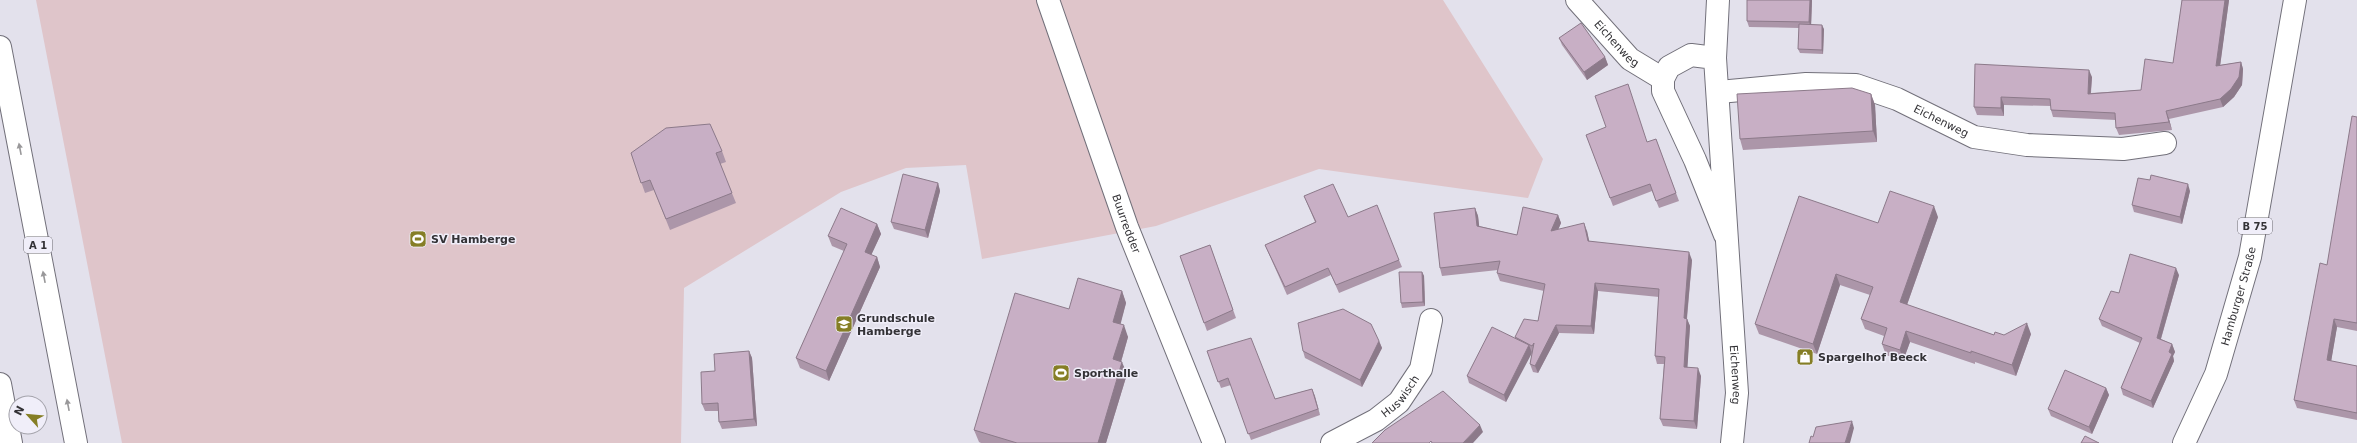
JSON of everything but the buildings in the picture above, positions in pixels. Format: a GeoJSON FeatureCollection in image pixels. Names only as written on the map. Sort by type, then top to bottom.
{"type":"FeatureCollection","features":[{"type":"Feature","properties":{"kind":"main road","name":"Buurredder"},"geometry":{"type":"LineString","coordinates":[[1048,0],[1127,227],[1214,443]]}},
{"type":"Feature","properties":{"kind":"main road","name":"Eichenweg"},"geometry":{"type":"LineString","coordinates":[[1577,0],[1630,59],[1664,79],[1663,91],[1698,167],[1726,235]]}},
{"type":"Feature","properties":{"kind":"main road","name":"Eichenweg"},"geometry":{"type":"LineString","coordinates":[[1718,0],[1715,58],[1719,92],[1726,235],[1737,393],[1732,443]]}},
{"type":"Feature","properties":{"kind":"main road","name":"Hamburger Straße"},"geometry":{"type":"LineString","coordinates":[[2184,443],[2216,374],[2250,257],[2295,0]]}},
{"type":"Feature","properties":{"kind":"main road","name":"A 1"},"geometry":{"type":"LineString","coordinates":[[0,47],[76,443]]}},
{"type":"Feature","properties":{"kind":"main road"},"geometry":{"type":"LineString","coordinates":[[1664,79],[1669,67],[1691,55],[1715,58]]}},
{"type":"Feature","properties":{"kind":"main road","name":"Eichenweg"},"geometry":{"type":"LineString","coordinates":[[1719,92],[1806,84],[1856,85],[1897,100],[1974,137],[2027,145],[2123,149],[2165,143]]}},
{"type":"Feature","properties":{"kind":"main road","name":"Huswisch"},"geometry":{"type":"LineString","coordinates":[[1332,443],[1376,420],[1399,402],[1421,369],[1431,320]]}},
{"type":"Feature","properties":{"kind":"main road"},"geometry":{"type":"LineString","coordinates":[[0,384],[11,443]]}},
{"type":"Feature","properties":{"kind":"shaded area"},"geometry":{"type":"Polygon","coordinates":[[[36,0],[1443,0],[1543,159],[1528,198],[1319,169],[1156,226],[982,259],[966,165],[906,168],[841,192],[684,288],[681,443],[122,443],[36,0]]]}},
{"type":"Feature","properties":{"kind":"place","name":"SV Hamberge"},"geometry":{"type":"Point","coordinates":[418,239]}},
{"type":"Feature","properties":{"kind":"place","name":"Grundschule Hamberge"},"geometry":{"type":"Point","coordinates":[844,324]}},
{"type":"Feature","properties":{"kind":"place","name":"Spargelhof Beeck"},"geometry":{"type":"Point","coordinates":[1805,357]}},
{"type":"Feature","properties":{"kind":"place","name":"Sporthalle"},"geometry":{"type":"Point","coordinates":[1061,373]}}]}
